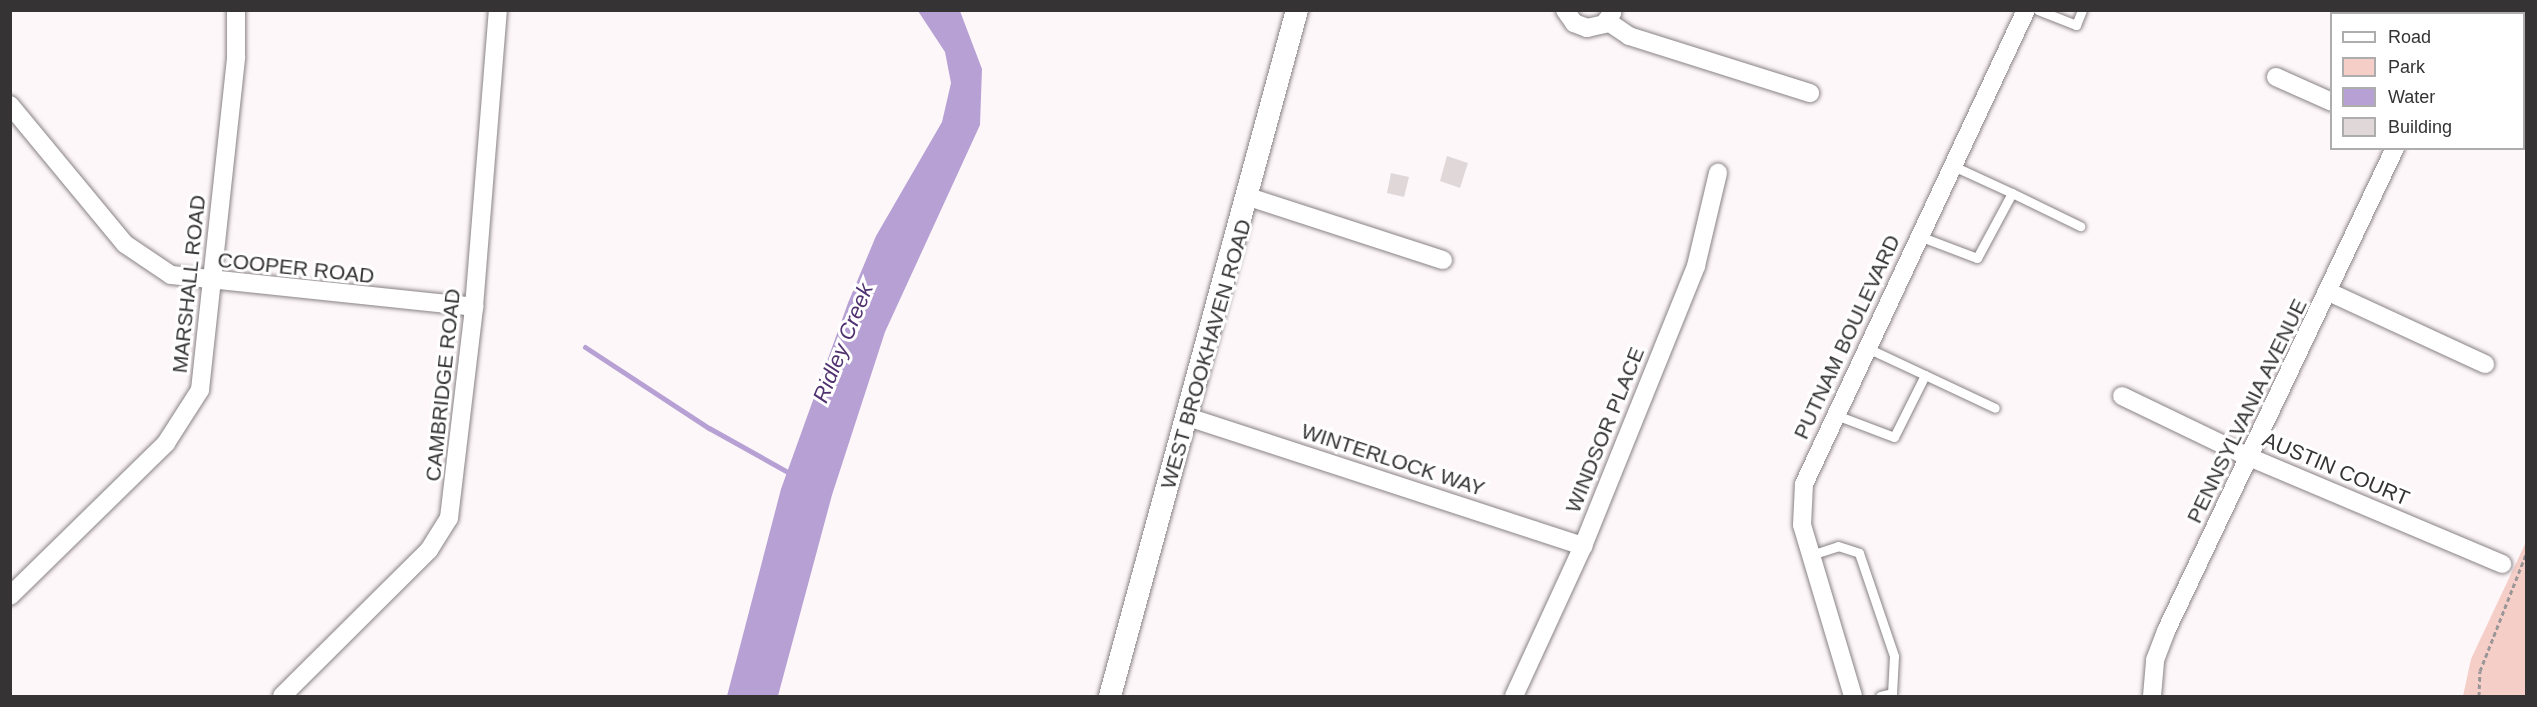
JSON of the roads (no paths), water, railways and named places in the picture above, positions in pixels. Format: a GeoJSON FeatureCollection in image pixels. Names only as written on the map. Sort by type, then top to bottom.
{"type":"FeatureCollection","features":[{"type":"Feature","properties":{"kind":"street","name":"MARSHALL ROAD"},"geometry":{"type":"LineString","coordinates":[[10,596],[187,417],[205,366],[211,282],[236,57],[236,10]]}},
{"type":"Feature","properties":{"kind":"street","name":"CAMBRIDGE ROAD"},"geometry":{"type":"LineString","coordinates":[[282,696],[429,550],[449,518],[474,308],[498,10]]}},
{"type":"Feature","properties":{"kind":"street","name":"WEST BROOKHAVEN ROAD"},"geometry":{"type":"LineString","coordinates":[[1110,696],[1249,197],[1297,10]]}},
{"type":"Feature","properties":{"kind":"street"},"geometry":{"type":"LineString","coordinates":[[1565,10],[1574,23],[1587,28],[1610,16],[1629,36],[1810,93]]}},
{"type":"Feature","properties":{"kind":"street","name":"PUTNAM BOULEVARD"},"geometry":{"type":"LineString","coordinates":[[1853,696],[1802,525],[1804,484],[2026,10]]}},
{"type":"Feature","properties":{"kind":"street"},"geometry":{"type":"LineString","coordinates":[[2276,77],[2330,102]]}},
{"type":"Feature","properties":{"kind":"street","name":"COOPER ROAD"},"geometry":{"type":"LineString","coordinates":[[10,105],[138,257],[171,275],[211,282],[474,308]]}},
{"type":"Feature","properties":{"kind":"street","name":"PENNSYLVANIA AVENUE"},"geometry":{"type":"LineString","coordinates":[[2152,696],[2163,640],[2394,150]]}},
{"type":"Feature","properties":{"kind":"street","name":"WINDSOR PLACE"},"geometry":{"type":"LineString","coordinates":[[1514,696],[1583,546],[1696,266],[1718,173]]}},
{"type":"Feature","properties":{"kind":"street"},"geometry":{"type":"LineString","coordinates":[[1249,197],[1443,260]]}},
{"type":"Feature","properties":{"kind":"street"},"geometry":{"type":"LineString","coordinates":[[2329,292],[2485,364]]}},
{"type":"Feature","properties":{"kind":"street","name":"AUSTIN COURT"},"geometry":{"type":"LineString","coordinates":[[2122,396],[2249,457],[2502,564]]}},
{"type":"Feature","properties":{"kind":"street","name":"WINTERLOCK WAY"},"geometry":{"type":"LineString","coordinates":[[1188,417],[1583,546]]}},
{"type":"Feature","properties":{"kind":"lane"},"geometry":{"type":"LineString","coordinates":[[2038,10],[2076,25],[2082,10]]}},
{"type":"Feature","properties":{"kind":"lane"},"geometry":{"type":"LineString","coordinates":[[1953,166],[2080,226]]}},
{"type":"Feature","properties":{"kind":"lane"},"geometry":{"type":"LineString","coordinates":[[1920,236],[1977,258],[2012,193]]}},
{"type":"Feature","properties":{"kind":"lane"},"geometry":{"type":"LineString","coordinates":[[1867,348],[1995,408]]}},
{"type":"Feature","properties":{"kind":"lane"},"geometry":{"type":"LineString","coordinates":[[1836,415],[1894,437],[1925,375]]}},
{"type":"Feature","properties":{"kind":"lane"},"geometry":{"type":"LineString","coordinates":[[1811,555],[1838,546],[1859,553],[1894,656],[1892,693],[1880,696]]}},
{"type":"Feature","properties":{"kind":"water","name":"Ridley Creek"},"geometry":{"type":"Polygon","coordinates":[[[918,11],[960,11],[982,69],[980,125],[885,332],[832,495],[778,696],[727,696],[781,489],[848,303],[876,236],[942,122],[951,83],[945,52],[918,11]]]}},
{"type":"Feature","properties":{"kind":"waterway"},"geometry":{"type":"LineString","coordinates":[[585,347],[709,428],[793,475]]}}]}
